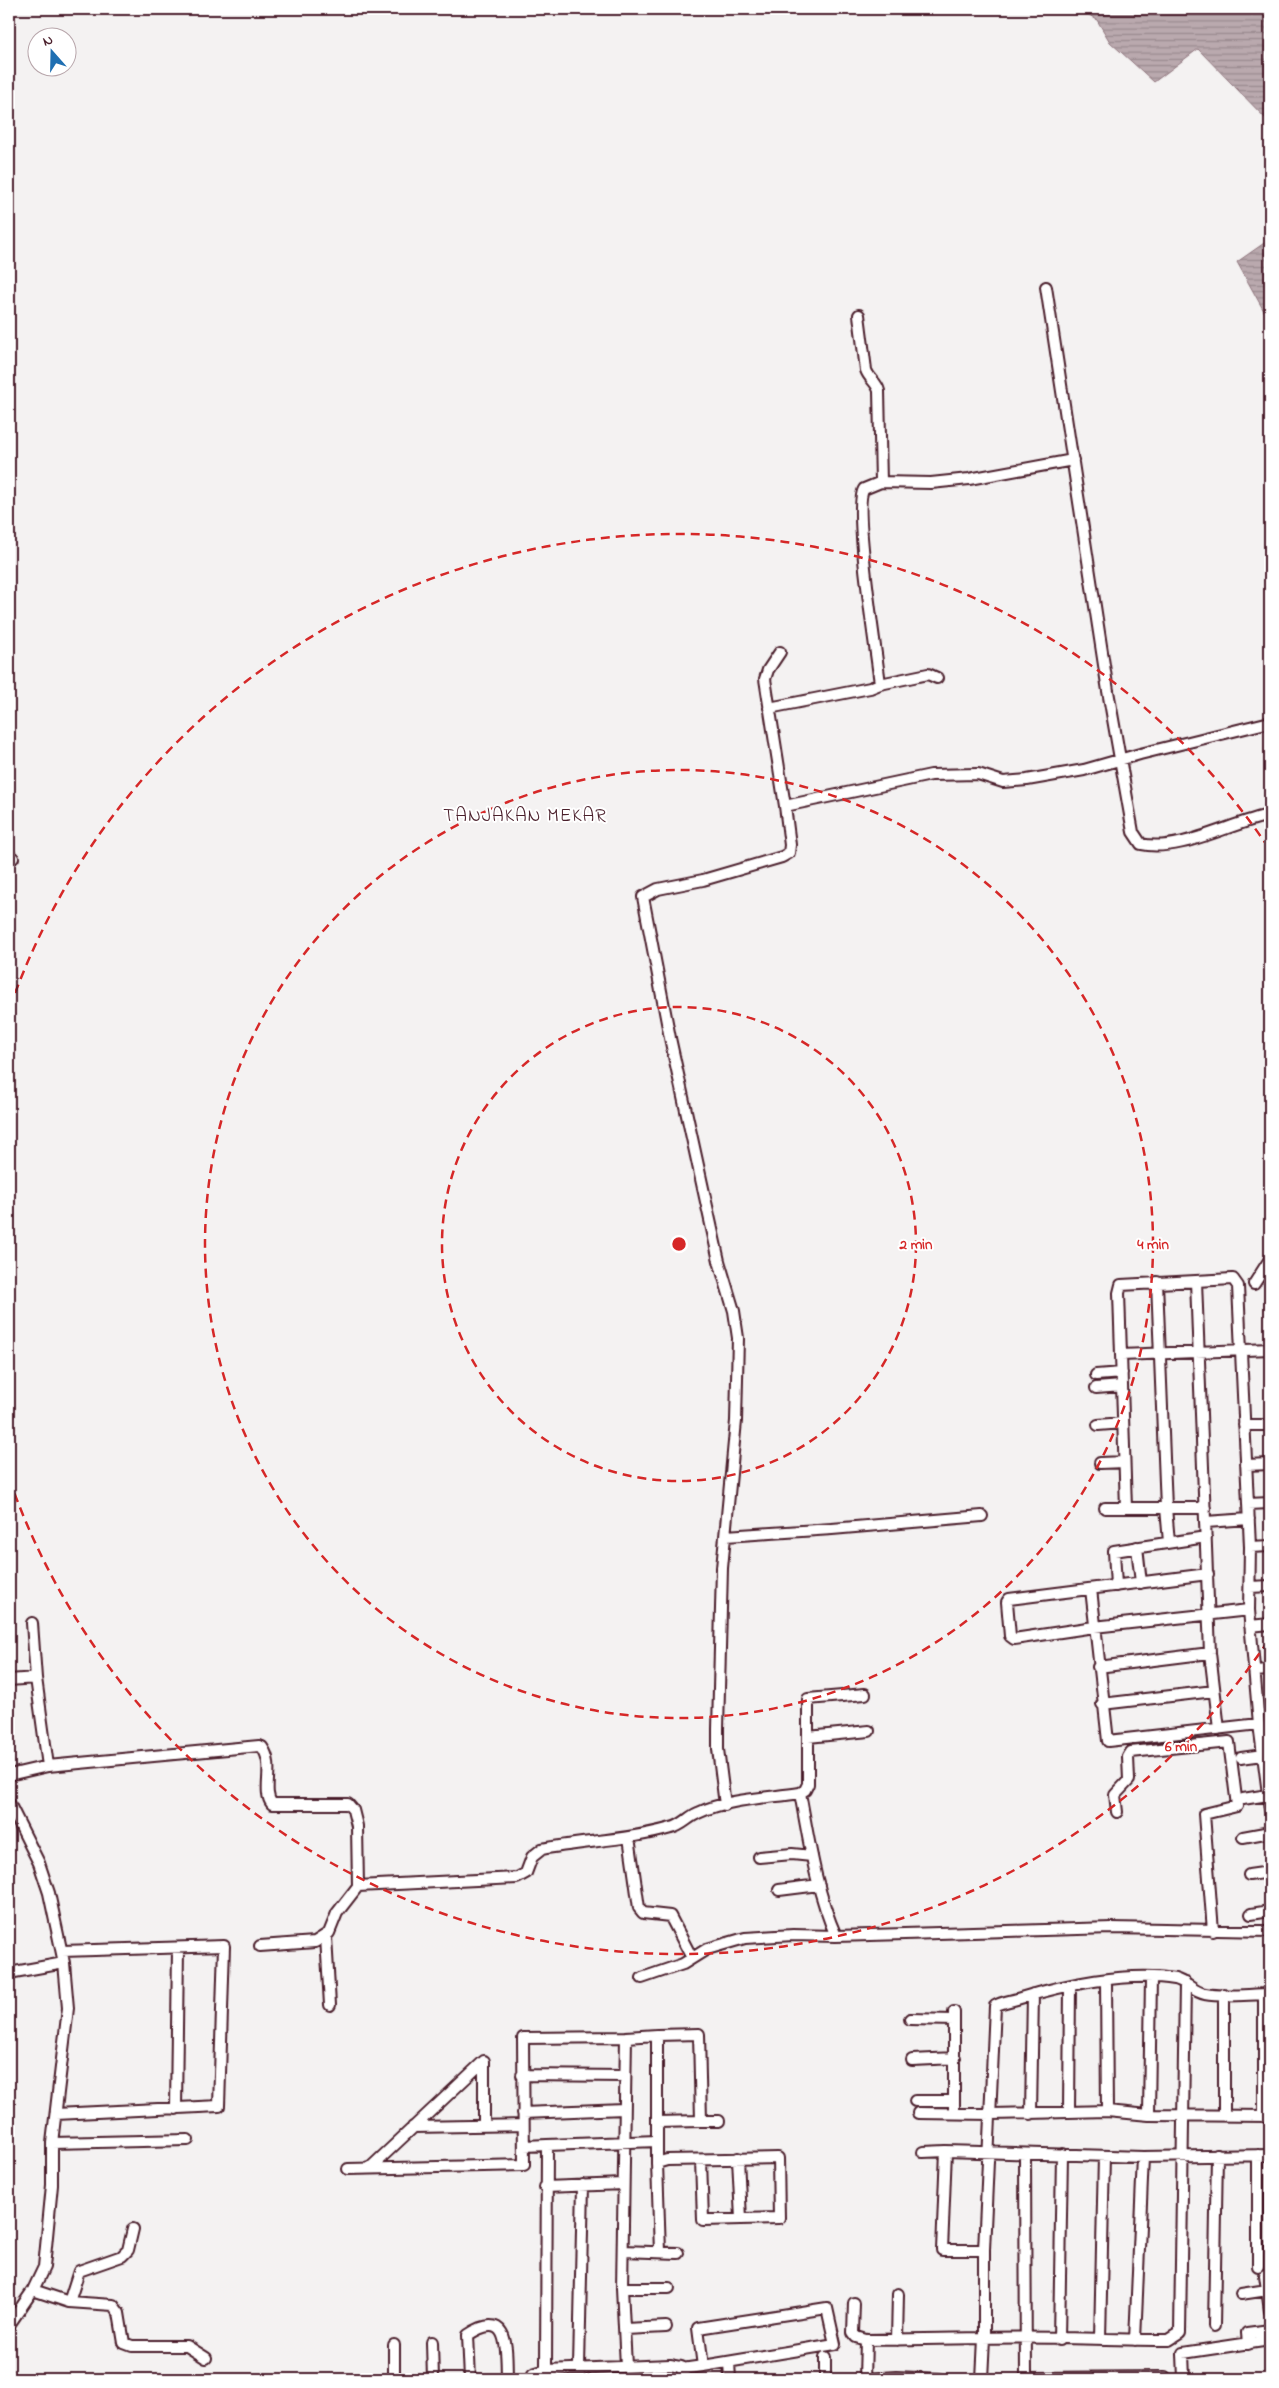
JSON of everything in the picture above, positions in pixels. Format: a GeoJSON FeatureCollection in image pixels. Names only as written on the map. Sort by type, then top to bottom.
{"type":"FeatureCollection","features":[{"type":"Feature","properties":{"kind":"street"},"geometry":{"type":"LineString","coordinates":[[1046,287],[1130,824],[1136,839],[1141,844],[1156,845],[1189,840],[1250,819],[1270,815]]}},
{"type":"Feature","properties":{"kind":"street"},"geometry":{"type":"LineString","coordinates":[[859,315],[866,370],[878,387],[881,482]]}},
{"type":"Feature","properties":{"kind":"street"},"geometry":{"type":"LineString","coordinates":[[880,684],[864,560],[860,500],[864,489],[881,482],[931,484],[1073,460]]}},
{"type":"Feature","properties":{"kind":"street"},"geometry":{"type":"LineString","coordinates":[[725,1805],[718,1739],[722,1568],[736,1421],[738,1338],[734,1311],[719,1261],[670,1038],[643,897],[658,889],[703,880],[786,855],[790,845],[765,679],[768,670],[780,652]]}},
{"type":"Feature","properties":{"kind":"street"},"geometry":{"type":"LineString","coordinates":[[768,708],[875,687],[880,684],[928,674],[937,678]]}},
{"type":"Feature","properties":{"kind":"street"},"geometry":{"type":"LineString","coordinates":[[785,806],[931,775],[978,774],[1003,782],[1013,782],[1084,770],[1268,725]]}},
{"type":"Feature","properties":{"kind":"street"},"geometry":{"type":"LineString","coordinates":[[1254,1284],[1270,1259]]}},
{"type":"Feature","properties":{"kind":"street"},"geometry":{"type":"LineString","coordinates":[[1126,1508],[1119,1289],[1121,1285],[1157,1282],[1233,1280],[1237,1283],[1248,1504],[1250,1626],[1259,1724],[1270,1809]]}},
{"type":"Feature","properties":{"kind":"street"},"geometry":{"type":"LineString","coordinates":[[1196,1281],[1208,1614],[1210,1652],[1219,1729]]}},
{"type":"Feature","properties":{"kind":"street"},"geometry":{"type":"LineString","coordinates":[[1157,1282],[1169,1542]]}},
{"type":"Feature","properties":{"kind":"street"},"geometry":{"type":"LineString","coordinates":[[1121,1356],[1270,1349]]}},
{"type":"Feature","properties":{"kind":"street"},"geometry":{"type":"LineString","coordinates":[[1096,1375],[1122,1373]]}},
{"type":"Feature","properties":{"kind":"street"},"geometry":{"type":"LineString","coordinates":[[1096,1388],[1122,1386]]}},
{"type":"Feature","properties":{"kind":"street"},"geometry":{"type":"LineString","coordinates":[[1098,1425],[1123,1423]]}},
{"type":"Feature","properties":{"kind":"street"},"geometry":{"type":"LineString","coordinates":[[1244,1425],[1270,1424]]}},
{"type":"Feature","properties":{"kind":"street"},"geometry":{"type":"LineString","coordinates":[[1100,1463],[1124,1462]]}},
{"type":"Feature","properties":{"kind":"street"},"geometry":{"type":"LineString","coordinates":[[1246,1465],[1270,1464]]}},
{"type":"Feature","properties":{"kind":"street"},"geometry":{"type":"LineString","coordinates":[[1248,1504],[1270,1503]]}},
{"type":"Feature","properties":{"kind":"street"},"geometry":{"type":"LineString","coordinates":[[1105,1508],[1205,1508]]}},
{"type":"Feature","properties":{"kind":"street"},"geometry":{"type":"LineString","coordinates":[[726,1536],[982,1516]]}},
{"type":"Feature","properties":{"kind":"street"},"geometry":{"type":"LineString","coordinates":[[1206,1522],[1248,1519]]}},
{"type":"Feature","properties":{"kind":"street"},"geometry":{"type":"LineString","coordinates":[[1116,1586],[1114,1551],[1206,1537]]}},
{"type":"Feature","properties":{"kind":"street"},"geometry":{"type":"LineString","coordinates":[[1250,1547],[1270,1546]]}},
{"type":"Feature","properties":{"kind":"street"},"geometry":{"type":"LineString","coordinates":[[1137,1547],[1141,1582]]}},
{"type":"Feature","properties":{"kind":"street"},"geometry":{"type":"LineString","coordinates":[[1208,1574],[1011,1599],[1006,1602],[1011,1639],[1094,1627],[1249,1610]]}},
{"type":"Feature","properties":{"kind":"street"},"geometry":{"type":"LineString","coordinates":[[1250,1587],[1270,1586]]}},
{"type":"Feature","properties":{"kind":"street"},"geometry":{"type":"LineString","coordinates":[[1091,1589],[1102,1704],[1108,1741],[1259,1724]]}},
{"type":"Feature","properties":{"kind":"street"},"geometry":{"type":"LineString","coordinates":[[32,1623],[36,1678],[48,1766]]}},
{"type":"Feature","properties":{"kind":"street"},"geometry":{"type":"LineString","coordinates":[[1250,1626],[1270,1624]]}},
{"type":"Feature","properties":{"kind":"street"},"geometry":{"type":"LineString","coordinates":[[1098,1667],[1210,1652]]}},
{"type":"Feature","properties":{"kind":"street"},"geometry":{"type":"LineString","coordinates":[[1254,1671],[1270,1670]]}},
{"type":"Feature","properties":{"kind":"street"},"geometry":{"type":"LineString","coordinates":[[9,1680],[36,1678]]}},
{"type":"Feature","properties":{"kind":"street"},"geometry":{"type":"LineString","coordinates":[[1102,1704],[1214,1691]]}},
{"type":"Feature","properties":{"kind":"street"},"geometry":{"type":"LineString","coordinates":[[358,1886],[517,1878],[526,1873],[532,1856],[542,1848],[629,1837],[672,1828],[697,1813],[725,1805],[800,1793],[805,1790],[808,1784],[808,1699],[865,1694]]}},
{"type":"Feature","properties":{"kind":"street"},"geometry":{"type":"LineString","coordinates":[[808,1737],[869,1731]]}},
{"type":"Feature","properties":{"kind":"street"},"geometry":{"type":"LineString","coordinates":[[1117,1812],[1116,1795],[1129,1780],[1128,1757],[1131,1752],[1225,1741],[1230,1744],[1237,1806],[1204,1814],[1213,1931]]}},
{"type":"Feature","properties":{"kind":"street"},"geometry":{"type":"LineString","coordinates":[[9,1775],[48,1766],[232,1747],[262,1747],[270,1768],[268,1794],[272,1804],[343,1803],[351,1806],[358,1826],[358,1886],[337,1913],[326,1937],[330,2005]]}},
{"type":"Feature","properties":{"kind":"street"},"geometry":{"type":"LineString","coordinates":[[1241,1758],[1263,1755]]}},
{"type":"Feature","properties":{"kind":"street"},"geometry":{"type":"LineString","coordinates":[[800,1793],[819,1885],[826,1912],[836,1936]]}},
{"type":"Feature","properties":{"kind":"street"},"geometry":{"type":"LineString","coordinates":[[1243,1799],[1268,1795]]}},
{"type":"Feature","properties":{"kind":"street"},"geometry":{"type":"LineString","coordinates":[[9,2325],[33,2290],[44,2267],[46,2258],[52,2186],[52,2143],[68,2008],[62,1951],[49,1894],[39,1863],[10,1807]]}},
{"type":"Feature","properties":{"kind":"street"},"geometry":{"type":"LineString","coordinates":[[1243,1837],[1270,1832]]}},
{"type":"Feature","properties":{"kind":"street"},"geometry":{"type":"LineString","coordinates":[[629,1837],[639,1908],[643,1913],[670,1916],[692,1958]]}},
{"type":"Feature","properties":{"kind":"street"},"geometry":{"type":"LineString","coordinates":[[760,1857],[792,1854],[812,1856]]}},
{"type":"Feature","properties":{"kind":"street"},"geometry":{"type":"LineString","coordinates":[[1249,1875],[1270,1872]]}},
{"type":"Feature","properties":{"kind":"street"},"geometry":{"type":"LineString","coordinates":[[779,1890],[819,1885]]}},
{"type":"Feature","properties":{"kind":"street"},"geometry":{"type":"LineString","coordinates":[[1251,1914],[1270,1911]]}},
{"type":"Feature","properties":{"kind":"street"},"geometry":{"type":"LineString","coordinates":[[642,1978],[682,1964],[707,1949],[745,1938],[793,1934],[836,1936],[1112,1928],[1270,1931]]}},
{"type":"Feature","properties":{"kind":"street"},"geometry":{"type":"LineString","coordinates":[[260,1946],[315,1942],[326,1937]]}},
{"type":"Feature","properties":{"kind":"street"},"geometry":{"type":"LineString","coordinates":[[56,2114],[219,2106],[224,1946],[62,1951]]}},
{"type":"Feature","properties":{"kind":"street"},"geometry":{"type":"LineString","coordinates":[[176,2108],[178,1948]]}},
{"type":"Feature","properties":{"kind":"street"},"geometry":{"type":"LineString","coordinates":[[9,1973],[64,1964]]}},
{"type":"Feature","properties":{"kind":"street"},"geometry":{"type":"LineString","coordinates":[[1149,2115],[1152,1978]]}},
{"type":"Feature","properties":{"kind":"street"},"geometry":{"type":"LineString","coordinates":[[918,2113],[992,2114],[1031,2114],[1107,2111],[1149,2115],[1267,2116],[1267,1994],[1205,1994],[1175,1979],[1106,1980],[1048,1988],[999,2004],[994,2010],[992,2114],[984,2250],[982,2379]]}},
{"type":"Feature","properties":{"kind":"street"},"geometry":{"type":"LineString","coordinates":[[1106,1980],[1107,2111]]}},
{"type":"Feature","properties":{"kind":"street"},"geometry":{"type":"LineString","coordinates":[[854,2303],[853,2333],[856,2337],[866,2340],[1027,2337],[1059,2340],[1169,2340],[1180,2333],[1185,1983]]}},
{"type":"Feature","properties":{"kind":"street"},"geometry":{"type":"LineString","coordinates":[[1070,1986],[1070,2112]]}},
{"type":"Feature","properties":{"kind":"street"},"geometry":{"type":"LineString","coordinates":[[1031,2114],[1033,1994]]}},
{"type":"Feature","properties":{"kind":"street"},"geometry":{"type":"LineString","coordinates":[[1224,1994],[1224,2116]]}},
{"type":"Feature","properties":{"kind":"street"},"geometry":{"type":"LineString","coordinates":[[910,2019],[954,2016],[954,2113]]}},
{"type":"Feature","properties":{"kind":"street"},"geometry":{"type":"LineString","coordinates":[[348,2169],[524,2165],[523,2038],[699,2034],[701,2121]]}},
{"type":"Feature","properties":{"kind":"street"},"geometry":{"type":"LineString","coordinates":[[657,2035],[657,2163],[660,2252]]}},
{"type":"Feature","properties":{"kind":"street"},"geometry":{"type":"LineString","coordinates":[[626,2037],[622,2288],[626,2366]]}},
{"type":"Feature","properties":{"kind":"street"},"geometry":{"type":"LineString","coordinates":[[912,2060],[955,2058]]}},
{"type":"Feature","properties":{"kind":"street"},"geometry":{"type":"LineString","coordinates":[[370,2168],[484,2061],[484,2126]]}},
{"type":"Feature","properties":{"kind":"street"},"geometry":{"type":"LineString","coordinates":[[522,2075],[625,2076]]}},
{"type":"Feature","properties":{"kind":"street"},"geometry":{"type":"LineString","coordinates":[[915,2101],[954,2101]]}},
{"type":"Feature","properties":{"kind":"street"},"geometry":{"type":"LineString","coordinates":[[523,2113],[624,2109]]}},
{"type":"Feature","properties":{"kind":"street"},"geometry":{"type":"LineString","coordinates":[[657,2122],[719,2121]]}},
{"type":"Feature","properties":{"kind":"street"},"geometry":{"type":"LineString","coordinates":[[413,2127],[523,2125]]}},
{"type":"Feature","properties":{"kind":"street"},"geometry":{"type":"LineString","coordinates":[[52,2143],[188,2140]]}},
{"type":"Feature","properties":{"kind":"street"},"geometry":{"type":"LineString","coordinates":[[524,2146],[657,2142]]}},
{"type":"Feature","properties":{"kind":"street"},"geometry":{"type":"LineString","coordinates":[[546,2370],[545,2187],[547,2145]]}},
{"type":"Feature","properties":{"kind":"street"},"geometry":{"type":"LineString","coordinates":[[946,2151],[942,2250],[984,2250]]}},
{"type":"Feature","properties":{"kind":"street"},"geometry":{"type":"LineString","coordinates":[[923,2152],[990,2152],[1025,2155],[1062,2154],[1142,2157],[1270,2155]]}},
{"type":"Feature","properties":{"kind":"street"},"geometry":{"type":"LineString","coordinates":[[1059,2340],[1062,2154]]}},
{"type":"Feature","properties":{"kind":"street"},"geometry":{"type":"LineString","coordinates":[[1025,2155],[1026,2379],[1165,2378]]}},
{"type":"Feature","properties":{"kind":"street"},"geometry":{"type":"LineString","coordinates":[[1214,2326],[1217,2155]]}},
{"type":"Feature","properties":{"kind":"street"},"geometry":{"type":"LineString","coordinates":[[1258,2155],[1258,2266]]}},
{"type":"Feature","properties":{"kind":"street"},"geometry":{"type":"LineString","coordinates":[[1100,2339],[1104,2156]]}},
{"type":"Feature","properties":{"kind":"street"},"geometry":{"type":"LineString","coordinates":[[1135,2340],[1142,2157]]}},
{"type":"Feature","properties":{"kind":"street"},"geometry":{"type":"LineString","coordinates":[[738,2158],[741,2219]]}},
{"type":"Feature","properties":{"kind":"street"},"geometry":{"type":"LineString","coordinates":[[657,2163],[667,2160],[778,2158],[779,2218],[703,2220],[701,2160]]}},
{"type":"Feature","properties":{"kind":"street"},"geometry":{"type":"LineString","coordinates":[[545,2187],[623,2184]]}},
{"type":"Feature","properties":{"kind":"street"},"geometry":{"type":"LineString","coordinates":[[579,2367],[583,2186]]}},
{"type":"Feature","properties":{"kind":"street"},"geometry":{"type":"LineString","coordinates":[[69,2302],[79,2271],[122,2256],[128,2250],[133,2229]]}},
{"type":"Feature","properties":{"kind":"street"},"geometry":{"type":"LineString","coordinates":[[623,2251],[678,2253]]}},
{"type":"Feature","properties":{"kind":"street"},"geometry":{"type":"LineString","coordinates":[[1265,2275],[1270,2311]]}},
{"type":"Feature","properties":{"kind":"street"},"geometry":{"type":"LineString","coordinates":[[622,2288],[669,2288]]}},
{"type":"Feature","properties":{"kind":"street"},"geometry":{"type":"LineString","coordinates":[[33,2290],[69,2302],[113,2305],[119,2312],[124,2343],[132,2346],[187,2346],[206,2358]]}},
{"type":"Feature","properties":{"kind":"street"},"geometry":{"type":"LineString","coordinates":[[1241,2294],[1267,2290]]}},
{"type":"Feature","properties":{"kind":"street"},"geometry":{"type":"LineString","coordinates":[[897,2340],[898,2294]]}},
{"type":"Feature","properties":{"kind":"street"},"geometry":{"type":"LineString","coordinates":[[530,2379],[533,2374],[546,2370],[579,2367],[670,2365],[679,2366],[684,2374],[703,2366],[835,2344],[827,2308],[698,2328],[703,2366]]}},
{"type":"Feature","properties":{"kind":"street"},"geometry":{"type":"LineString","coordinates":[[470,2379],[468,2335],[488,2327],[500,2330],[506,2338],[507,2379]]}},
{"type":"Feature","properties":{"kind":"street"},"geometry":{"type":"LineString","coordinates":[[625,2329],[666,2327]]}},
{"type":"Feature","properties":{"kind":"street"},"geometry":{"type":"LineString","coordinates":[[1248,2344],[1247,2333],[1270,2330]]}},
{"type":"Feature","properties":{"kind":"street"},"geometry":{"type":"LineString","coordinates":[[866,2340],[865,2379],[940,2379]]}},
{"type":"Feature","properties":{"kind":"street"},"geometry":{"type":"LineString","coordinates":[[1184,2379],[1183,2353],[1270,2340]]}},
{"type":"Feature","properties":{"kind":"street"},"geometry":{"type":"LineString","coordinates":[[432,2342],[434,2379]]}},
{"type":"Feature","properties":{"kind":"street"},"geometry":{"type":"LineString","coordinates":[[394,2345],[394,2379]]}},
{"type":"Feature","properties":{"kind":"street"},"geometry":{"type":"LineString","coordinates":[[822,2378],[825,2357]]}},
{"type":"Feature","properties":{"kind":"street"},"geometry":{"type":"LineString","coordinates":[[729,2362],[730,2379]]}},
{"type":"Feature","properties":{"kind":"shaded area"},"geometry":{"type":"Polygon","coordinates":[[[1080,9],[1270,9],[1270,123],[1198,49],[1154,82],[1110,42],[1097,20],[1080,9]]]}},
{"type":"Feature","properties":{"kind":"shaded area"},"geometry":{"type":"Polygon","coordinates":[[[1270,239],[1270,322],[1237,262],[1270,239]]]}},
{"type":"Feature","properties":{"kind":"district","name":"TANJAKAN MEKAR"},"geometry":{"type":"Point","coordinates":[525,814]}}]}
